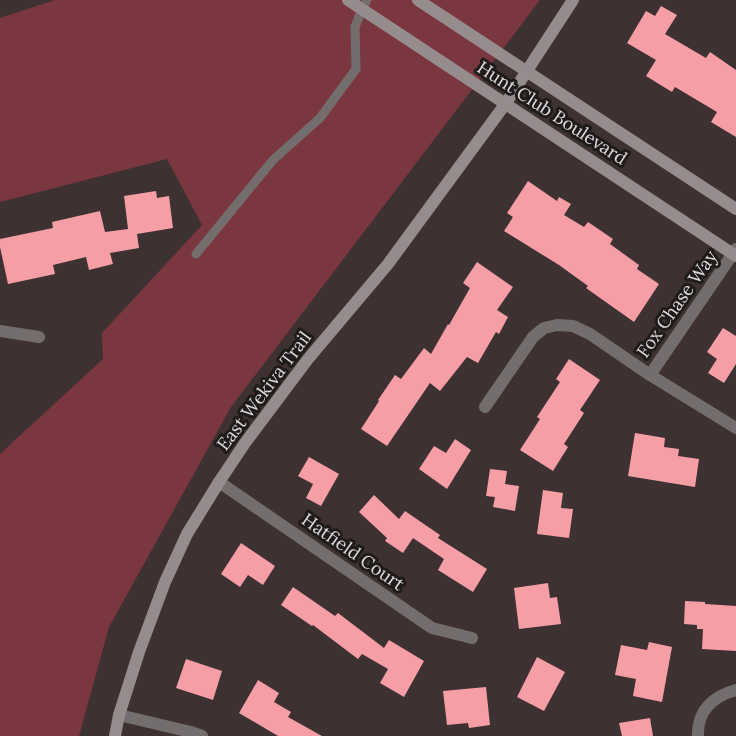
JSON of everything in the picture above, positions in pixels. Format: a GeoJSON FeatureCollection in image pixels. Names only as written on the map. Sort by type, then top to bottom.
{"type":"FeatureCollection","features":[{"type":"Feature","properties":{"kind":"street","name":"Hunt Club Boulevard"},"geometry":{"type":"LineString","coordinates":[[348,0],[364,4],[506,103],[735,253]]}},
{"type":"Feature","properties":{"kind":"street","name":"Hunt Club Boulevard"},"geometry":{"type":"LineString","coordinates":[[418,0],[736,209]]}},
{"type":"Feature","properties":{"kind":"street","name":"East Wekiva Trail"},"geometry":{"type":"LineString","coordinates":[[115,736],[119,715],[139,652],[165,582],[188,534],[219,482],[308,359],[388,264],[506,103],[573,0]]}},
{"type":"Feature","properties":{"kind":"street","name":"Fox Chase Way"},"geometry":{"type":"LineString","coordinates":[[650,375],[735,253]]}},
{"type":"Feature","properties":{"kind":"street"},"geometry":{"type":"LineString","coordinates":[[485,406],[533,337],[544,328],[557,325],[573,326],[590,334],[650,375],[736,428]]}},
{"type":"Feature","properties":{"kind":"street"},"geometry":{"type":"LineString","coordinates":[[0,331],[39,336]]}},
{"type":"Feature","properties":{"kind":"street","name":"Hatfield Court"},"geometry":{"type":"LineString","coordinates":[[219,482],[432,628],[472,638]]}},
{"type":"Feature","properties":{"kind":"street"},"geometry":{"type":"LineString","coordinates":[[698,736],[698,726],[707,705],[715,698],[736,690]]}},
{"type":"Feature","properties":{"kind":"street"},"geometry":{"type":"LineString","coordinates":[[119,715],[202,736]]}},
{"type":"Feature","properties":{"kind":"lane"},"geometry":{"type":"LineString","coordinates":[[196,254],[273,160],[320,118],[356,69],[355,27],[364,4]]}},
{"type":"Feature","properties":{"kind":"shaded area"},"geometry":{"type":"Polygon","coordinates":[[[55,0],[540,0],[231,407],[109,627],[79,736],[0,736],[0,454],[103,359],[102,333],[202,225],[167,159],[0,202],[0,18],[55,0]]]}},
{"type":"Feature","properties":{"kind":"building"},"geometry":{"type":"Polygon","coordinates":[[[661,6],[677,15],[665,34],[706,58],[710,52],[736,70],[736,137],[711,122],[717,112],[675,87],[672,92],[646,76],[656,60],[627,43],[646,11],[655,16],[661,6]]]}},
{"type":"Feature","properties":{"kind":"building"},"geometry":{"type":"Polygon","coordinates":[[[528,181],[557,201],[559,197],[571,204],[564,215],[584,227],[588,222],[613,239],[610,244],[639,265],[637,269],[659,284],[634,322],[586,288],[588,286],[559,265],[504,231],[513,217],[507,213],[528,181]]]}},
{"type":"Feature","properties":{"kind":"building"},"geometry":{"type":"Polygon","coordinates":[[[156,191],[157,198],[169,196],[173,228],[137,234],[139,248],[110,253],[113,264],[89,270],[86,257],[53,265],[55,274],[8,284],[0,239],[53,228],[52,222],[100,211],[105,232],[128,229],[124,196],[156,191]]]}},
{"type":"Feature","properties":{"kind":"building"},"geometry":{"type":"Polygon","coordinates":[[[477,262],[513,287],[497,310],[508,317],[499,334],[496,332],[478,363],[467,357],[440,391],[430,383],[387,446],[361,429],[395,375],[401,379],[424,348],[431,354],[470,288],[463,283],[477,262]]]}},
{"type":"Feature","properties":{"kind":"building"},"geometry":{"type":"Polygon","coordinates":[[[723,328],[736,336],[736,364],[724,383],[708,373],[717,359],[707,352],[723,328]]]}},
{"type":"Feature","properties":{"kind":"building"},"geometry":{"type":"Polygon","coordinates":[[[569,359],[600,380],[580,410],[584,413],[564,444],[568,447],[553,471],[520,450],[540,419],[537,417],[560,382],[556,379],[569,359]]]}},
{"type":"Feature","properties":{"kind":"building"},"geometry":{"type":"Polygon","coordinates":[[[635,433],[665,438],[664,447],[679,449],[678,456],[699,459],[695,487],[628,476],[635,433]]]}},
{"type":"Feature","properties":{"kind":"building"},"geometry":{"type":"Polygon","coordinates":[[[455,439],[471,450],[447,489],[419,469],[434,446],[446,453],[455,439]]]}},
{"type":"Feature","properties":{"kind":"building"},"geometry":{"type":"Polygon","coordinates":[[[309,457],[339,474],[321,506],[306,498],[313,484],[298,476],[309,457]]]}},
{"type":"Feature","properties":{"kind":"building"},"geometry":{"type":"Polygon","coordinates":[[[490,469],[507,471],[505,484],[519,486],[515,511],[493,507],[495,497],[486,496],[490,469]]]}},
{"type":"Feature","properties":{"kind":"building"},"geometry":{"type":"Polygon","coordinates":[[[543,490],[563,493],[561,508],[573,509],[569,538],[537,534],[543,490]]]}},
{"type":"Feature","properties":{"kind":"building"},"geometry":{"type":"Polygon","coordinates":[[[374,495],[399,519],[405,511],[440,535],[438,538],[487,569],[473,592],[438,570],[444,559],[413,538],[403,553],[385,541],[387,538],[359,512],[374,495]]]}},
{"type":"Feature","properties":{"kind":"building"},"geometry":{"type":"Polygon","coordinates":[[[241,543],[275,566],[263,585],[248,575],[240,587],[221,574],[241,543]]]}},
{"type":"Feature","properties":{"kind":"building"},"geometry":{"type":"Polygon","coordinates":[[[548,583],[550,598],[557,597],[561,624],[519,629],[514,588],[548,583]]]}},
{"type":"Feature","properties":{"kind":"building"},"geometry":{"type":"Polygon","coordinates":[[[293,587],[335,616],[338,613],[384,648],[389,640],[424,661],[404,697],[380,683],[388,669],[362,654],[358,659],[313,625],[281,605],[293,587]]]}},
{"type":"Feature","properties":{"kind":"building"},"geometry":{"type":"Polygon","coordinates":[[[685,601],[736,606],[736,651],[702,649],[703,629],[697,629],[697,625],[684,624],[685,601]]]}},
{"type":"Feature","properties":{"kind":"building"},"geometry":{"type":"Polygon","coordinates":[[[649,642],[672,647],[662,702],[633,696],[636,679],[615,675],[621,645],[647,650],[649,642]]]}},
{"type":"Feature","properties":{"kind":"building"},"geometry":{"type":"Polygon","coordinates":[[[537,657],[565,672],[544,711],[517,697],[537,657]]]}},
{"type":"Feature","properties":{"kind":"building"},"geometry":{"type":"Polygon","coordinates":[[[186,659],[222,671],[213,700],[176,688],[186,659]]]}},
{"type":"Feature","properties":{"kind":"building"},"geometry":{"type":"Polygon","coordinates":[[[258,680],[279,693],[274,702],[291,712],[288,717],[322,736],[278,736],[239,713],[258,680]]]}},
{"type":"Feature","properties":{"kind":"building"},"geometry":{"type":"Polygon","coordinates":[[[486,687],[490,725],[469,728],[468,723],[447,725],[443,691],[486,687]]]}},
{"type":"Feature","properties":{"kind":"building"},"geometry":{"type":"Polygon","coordinates":[[[650,718],[653,736],[622,736],[619,723],[650,718]]]}}]}
